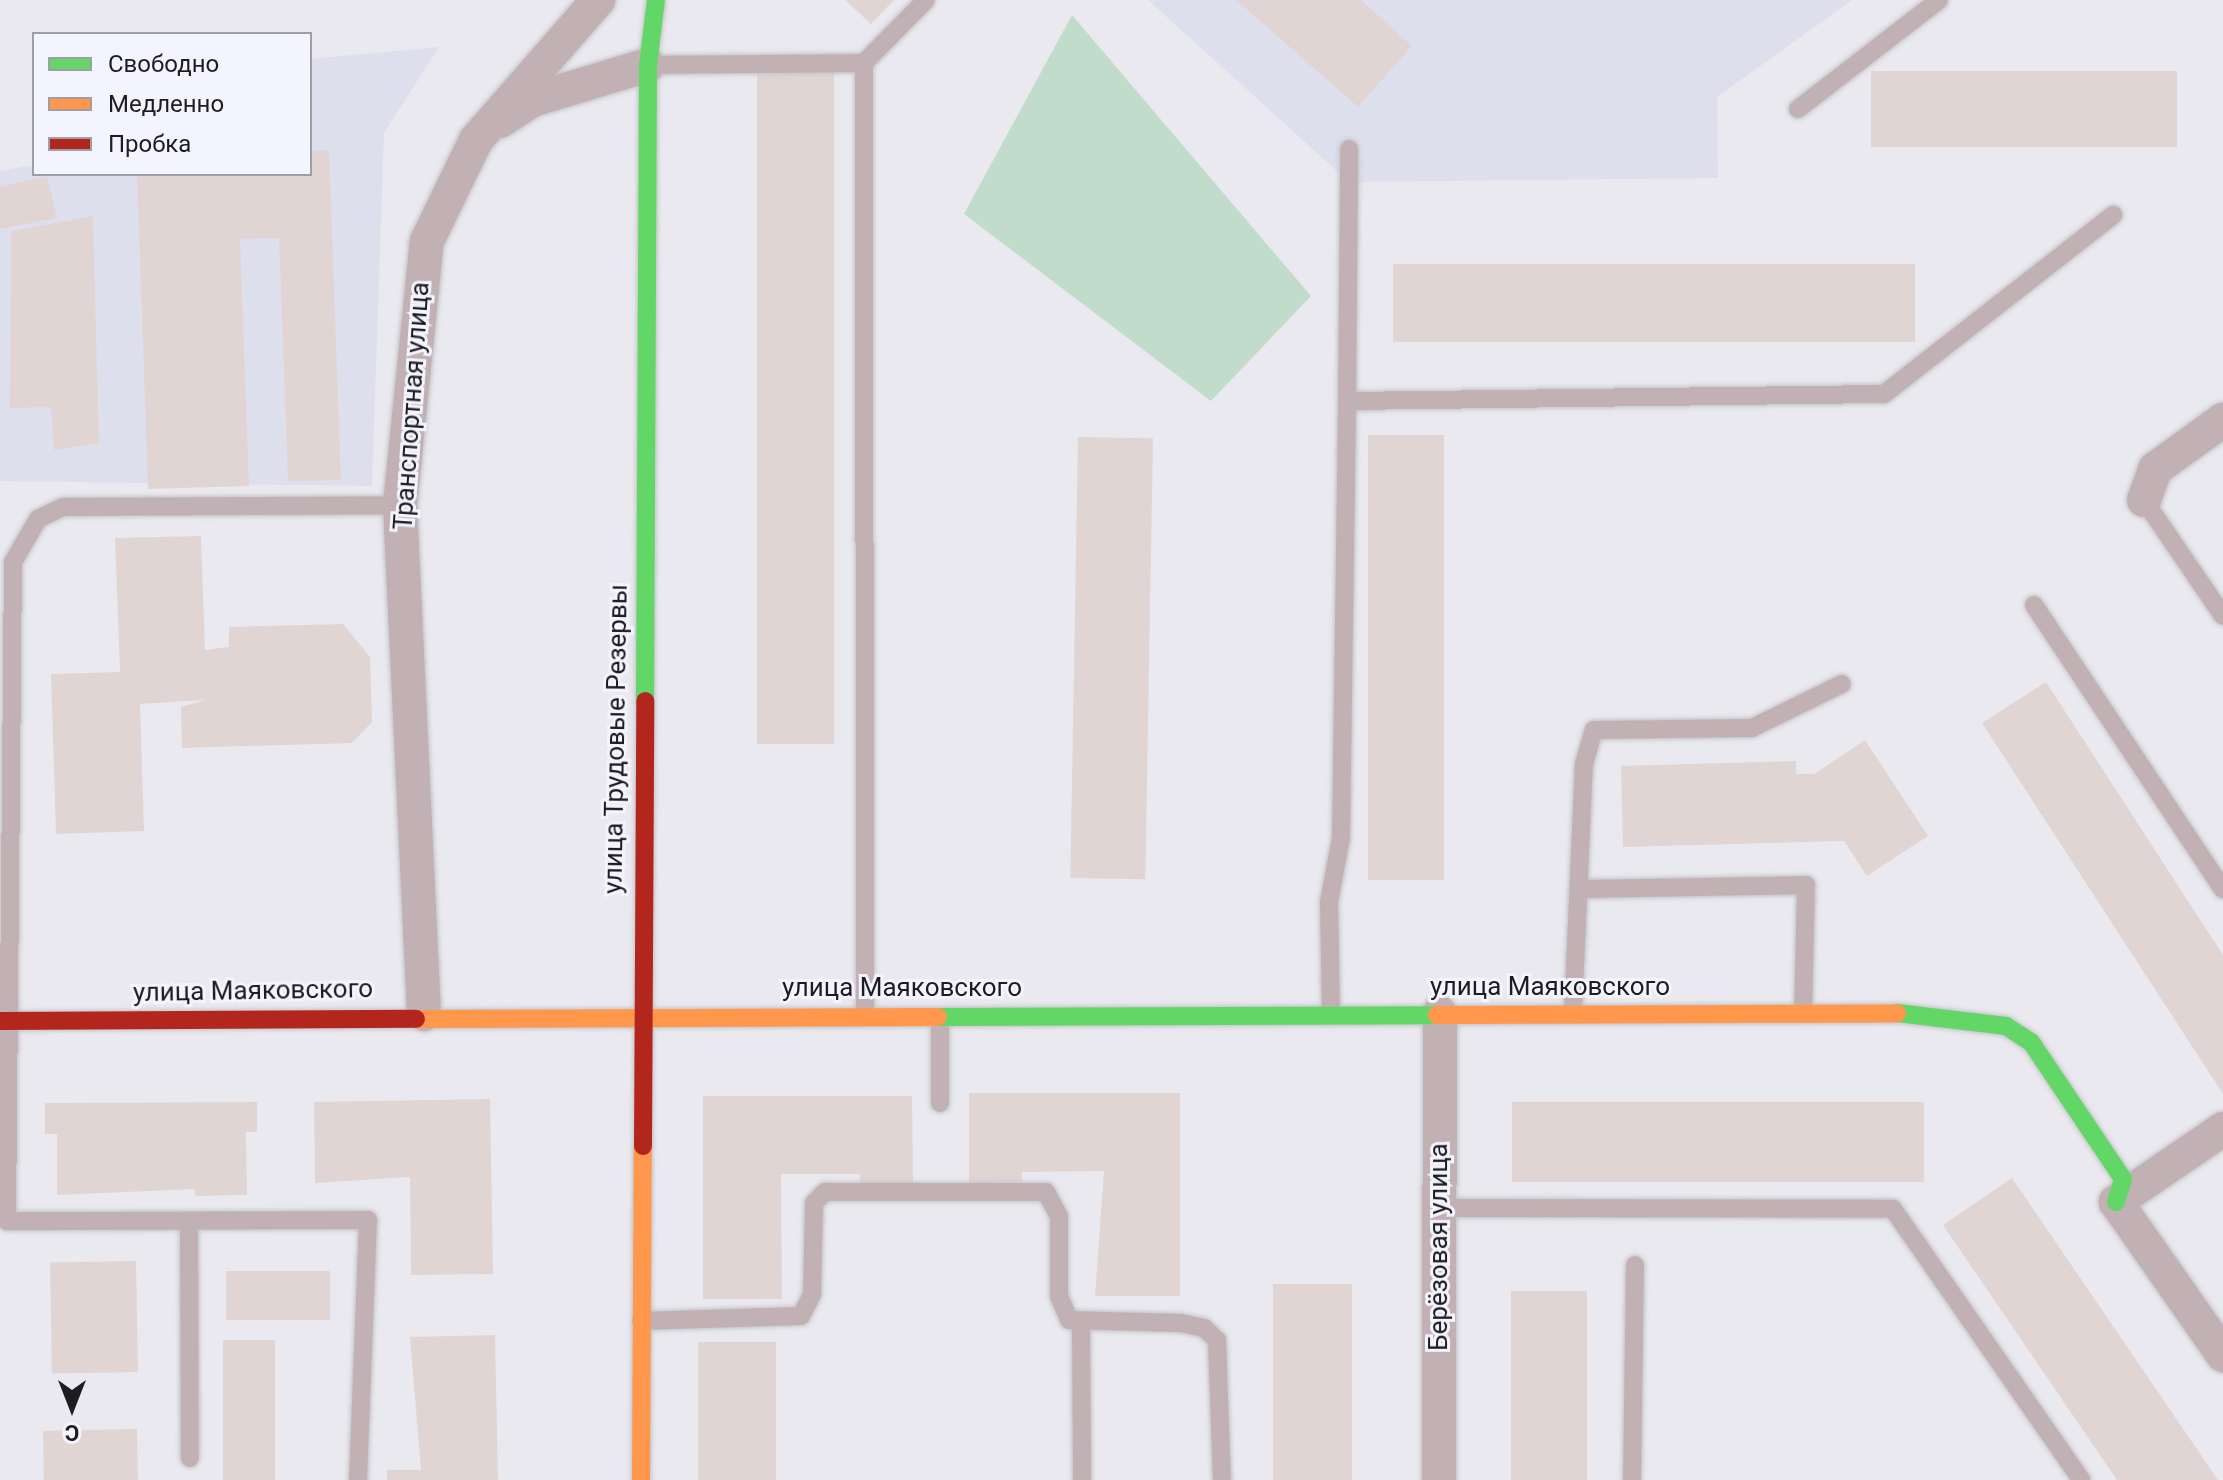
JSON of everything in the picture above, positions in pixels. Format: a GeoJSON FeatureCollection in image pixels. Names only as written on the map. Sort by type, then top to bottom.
{"type":"FeatureCollection","features":[{"type":"Feature","properties":{"kind":"street","name":"Транспортная улица"},"geometry":{"type":"LineString","coordinates":[[424,1014],[400,505],[427,241],[476,140],[598,0]]}},
{"type":"Feature","properties":{"kind":"street","name":"улица Трудовые Резервы"},"geometry":{"type":"LineString","coordinates":[[641,1480],[640,1014],[648,65],[656,0]]}},
{"type":"Feature","properties":{"kind":"street"},"geometry":{"type":"LineString","coordinates":[[476,140],[532,100],[648,65]]}},
{"type":"Feature","properties":{"kind":"street"},"geometry":{"type":"LineString","coordinates":[[2144,500],[2155,469],[2223,420]]}},
{"type":"Feature","properties":{"kind":"street","name":"Берёзовая улица"},"geometry":{"type":"LineString","coordinates":[[1439,1480],[1440,1013]]}},
{"type":"Feature","properties":{"kind":"street","name":"улица Маяковского"},"geometry":{"type":"LineString","coordinates":[[7,1021],[424,1014],[1929,1013],[2006,1026],[2046,1061],[2123,1179],[2116,1202]]}},
{"type":"Feature","properties":{"kind":"street"},"geometry":{"type":"LineString","coordinates":[[2223,1129],[2116,1202],[2223,1355]]}},
{"type":"Feature","properties":{"kind":"lane"},"geometry":{"type":"LineString","coordinates":[[865,1014],[864,63],[926,0]]}},
{"type":"Feature","properties":{"kind":"lane"},"geometry":{"type":"LineString","coordinates":[[1798,109],[1939,0]]}},
{"type":"Feature","properties":{"kind":"lane"},"geometry":{"type":"LineString","coordinates":[[648,65],[864,63]]}},
{"type":"Feature","properties":{"kind":"lane"},"geometry":{"type":"LineString","coordinates":[[1331,1014],[1329,902],[1341,838],[1349,149]]}},
{"type":"Feature","properties":{"kind":"lane"},"geometry":{"type":"LineString","coordinates":[[1347,401],[1884,394],[2113,215]]}},
{"type":"Feature","properties":{"kind":"lane"},"geometry":{"type":"LineString","coordinates":[[2144,500],[2223,616]]}},
{"type":"Feature","properties":{"kind":"lane"},"geometry":{"type":"LineString","coordinates":[[358,1480],[368,1220],[7,1221],[13,562],[22,538],[63,507],[400,505]]}},
{"type":"Feature","properties":{"kind":"lane"},"geometry":{"type":"LineString","coordinates":[[2034,605],[2223,889]]}},
{"type":"Feature","properties":{"kind":"lane"},"geometry":{"type":"LineString","coordinates":[[1573,1013],[1584,764],[1594,730],[1752,728],[1842,684]]}},
{"type":"Feature","properties":{"kind":"lane"},"geometry":{"type":"LineString","coordinates":[[1579,889],[1806,885],[1803,1013]]}},
{"type":"Feature","properties":{"kind":"lane"},"geometry":{"type":"LineString","coordinates":[[940,1014],[940,1103]]}},
{"type":"Feature","properties":{"kind":"lane"},"geometry":{"type":"LineString","coordinates":[[641,1321],[801,1316],[812,1294],[814,1203],[825,1192],[1030,1189],[1056,1203],[1061,1309],[1081,1323],[1181,1323],[1204,1328],[1217,1340],[1222,1480]]}},
{"type":"Feature","properties":{"kind":"lane"},"geometry":{"type":"LineString","coordinates":[[1439,1208],[1893,1209],[2081,1480]]}},
{"type":"Feature","properties":{"kind":"lane"},"geometry":{"type":"LineString","coordinates":[[189,1222],[190,1458]]}},
{"type":"Feature","properties":{"kind":"lane"},"geometry":{"type":"LineString","coordinates":[[1632,1480],[1635,1265]]}},
{"type":"Feature","properties":{"kind":"lane"},"geometry":{"type":"LineString","coordinates":[[1081,1323],[1082,1480]]}},
{"type":"Feature","properties":{"kind":"shaded area"},"geometry":{"type":"Polygon","coordinates":[[[1148,0],[1852,0],[1717,97],[1718,178],[1349,182],[1148,0]]]}},
{"type":"Feature","properties":{"kind":"shaded area"},"geometry":{"type":"Polygon","coordinates":[[[439,47],[384,133],[372,486],[0,481],[0,171],[32,165],[32,176],[312,176],[312,59],[439,47]]]}},
{"type":"Feature","properties":{"kind":"green space"},"geometry":{"type":"Polygon","coordinates":[[[1072,15],[1311,296],[1211,401],[964,214],[1072,15]]]}},
{"type":"Feature","properties":{"kind":"building"},"geometry":{"type":"Polygon","coordinates":[[[845,0],[894,0],[871,24],[845,0]]]}},
{"type":"Feature","properties":{"kind":"building"},"geometry":{"type":"Polygon","coordinates":[[[1236,0],[1361,0],[1412,46],[1358,107],[1236,0]]]}},
{"type":"Feature","properties":{"kind":"building"},"geometry":{"type":"Polygon","coordinates":[[[757,70],[834,70],[834,744],[757,744],[757,70]]]}},
{"type":"Feature","properties":{"kind":"building"},"geometry":{"type":"Polygon","coordinates":[[[1871,71],[2177,71],[2177,147],[1871,147],[1871,71]]]}},
{"type":"Feature","properties":{"kind":"building"},"geometry":{"type":"Polygon","coordinates":[[[329,150],[341,480],[288,481],[279,238],[240,239],[249,486],[148,489],[137,176],[312,176],[312,151],[329,150]]]}},
{"type":"Feature","properties":{"kind":"building"},"geometry":{"type":"Polygon","coordinates":[[[47,176],[57,218],[0,229],[0,187],[47,176]]]}},
{"type":"Feature","properties":{"kind":"building"},"geometry":{"type":"Polygon","coordinates":[[[93,216],[99,443],[54,450],[51,407],[10,408],[11,231],[93,216]]]}},
{"type":"Feature","properties":{"kind":"building"},"geometry":{"type":"Polygon","coordinates":[[[1393,264],[1915,264],[1915,342],[1393,342],[1393,264]]]}},
{"type":"Feature","properties":{"kind":"building"},"geometry":{"type":"Polygon","coordinates":[[[1368,435],[1444,435],[1444,880],[1368,880],[1368,435]]]}},
{"type":"Feature","properties":{"kind":"building"},"geometry":{"type":"Polygon","coordinates":[[[1078,437],[1153,438],[1145,879],[1070,878],[1078,437]]]}},
{"type":"Feature","properties":{"kind":"building"},"geometry":{"type":"Polygon","coordinates":[[[201,536],[205,650],[229,647],[229,627],[343,624],[370,657],[372,722],[352,743],[182,748],[181,707],[205,700],[140,704],[144,831],[56,834],[51,674],[120,672],[115,538],[201,536]]]}},
{"type":"Feature","properties":{"kind":"building"},"geometry":{"type":"Polygon","coordinates":[[[2046,682],[2223,955],[2223,1094],[1982,723],[2046,682]]]}},
{"type":"Feature","properties":{"kind":"building"},"geometry":{"type":"Polygon","coordinates":[[[1865,740],[1928,836],[1867,876],[1844,841],[1623,847],[1621,766],[1796,761],[1796,774],[1814,774],[1865,740]]]}},
{"type":"Feature","properties":{"kind":"building"},"geometry":{"type":"Polygon","coordinates":[[[969,1093],[1180,1093],[1180,1296],[1095,1296],[1104,1171],[1022,1172],[1022,1182],[969,1183],[969,1093]]]}},
{"type":"Feature","properties":{"kind":"building"},"geometry":{"type":"Polygon","coordinates":[[[703,1096],[912,1096],[913,1186],[860,1186],[860,1174],[781,1174],[782,1299],[703,1299],[703,1096]]]}},
{"type":"Feature","properties":{"kind":"building"},"geometry":{"type":"Polygon","coordinates":[[[490,1099],[493,1274],[411,1275],[410,1177],[315,1183],[314,1102],[490,1099]]]}},
{"type":"Feature","properties":{"kind":"building"},"geometry":{"type":"Polygon","coordinates":[[[257,1102],[257,1132],[246,1132],[247,1195],[195,1196],[195,1189],[57,1195],[57,1134],[45,1134],[45,1103],[257,1102]]]}},
{"type":"Feature","properties":{"kind":"building"},"geometry":{"type":"Polygon","coordinates":[[[1512,1102],[1924,1102],[1924,1182],[1512,1182],[1512,1102]]]}},
{"type":"Feature","properties":{"kind":"building"},"geometry":{"type":"Polygon","coordinates":[[[2012,1178],[2218,1480],[2117,1480],[1943,1225],[2012,1178]]]}},
{"type":"Feature","properties":{"kind":"building"},"geometry":{"type":"Polygon","coordinates":[[[136,1261],[138,1372],[52,1373],[50,1263],[136,1261]]]}},
{"type":"Feature","properties":{"kind":"building"},"geometry":{"type":"Polygon","coordinates":[[[226,1271],[330,1271],[330,1320],[226,1320],[226,1271]]]}},
{"type":"Feature","properties":{"kind":"building"},"geometry":{"type":"Polygon","coordinates":[[[1273,1284],[1352,1284],[1352,1480],[1273,1480],[1273,1284]]]}},
{"type":"Feature","properties":{"kind":"building"},"geometry":{"type":"Polygon","coordinates":[[[1511,1291],[1587,1291],[1587,1480],[1511,1480],[1511,1291]]]}},
{"type":"Feature","properties":{"kind":"building"},"geometry":{"type":"Polygon","coordinates":[[[495,1335],[498,1480],[387,1480],[387,1470],[421,1470],[410,1337],[495,1335]]]}},
{"type":"Feature","properties":{"kind":"building"},"geometry":{"type":"Polygon","coordinates":[[[223,1340],[275,1340],[275,1480],[223,1480],[223,1340]]]}},
{"type":"Feature","properties":{"kind":"building"},"geometry":{"type":"Polygon","coordinates":[[[698,1342],[776,1342],[776,1480],[698,1480],[698,1342]]]}},
{"type":"Feature","properties":{"kind":"building"},"geometry":{"type":"Polygon","coordinates":[[[137,1429],[138,1480],[44,1480],[43,1431],[137,1429]]]}},
{"type":"Feature","properties":{"kind":"traffic: fast"},"geometry":{"type":"LineString","coordinates":[[645,701],[648,65],[656,0]]}},
{"type":"Feature","properties":{"kind":"traffic: fast"},"geometry":{"type":"LineString","coordinates":[[1897,1013],[2006,1026],[2031,1042],[2123,1179],[2116,1202]]}},
{"type":"Feature","properties":{"kind":"traffic: fast"},"geometry":{"type":"LineString","coordinates":[[938,1017],[1437,1015]]}},
{"type":"Feature","properties":{"kind":"traffic: slow"},"geometry":{"type":"LineString","coordinates":[[1437,1015],[1897,1013]]}},
{"type":"Feature","properties":{"kind":"traffic: slow"},"geometry":{"type":"LineString","coordinates":[[416,1019],[938,1017]]}},
{"type":"Feature","properties":{"kind":"traffic: slow"},"geometry":{"type":"LineString","coordinates":[[641,1480],[643,1146]]}},
{"type":"Feature","properties":{"kind":"traffic: jam"},"geometry":{"type":"LineString","coordinates":[[643,1146],[645,701]]}},
{"type":"Feature","properties":{"kind":"traffic: jam"},"geometry":{"type":"LineString","coordinates":[[0,1021],[416,1019]]}}]}
